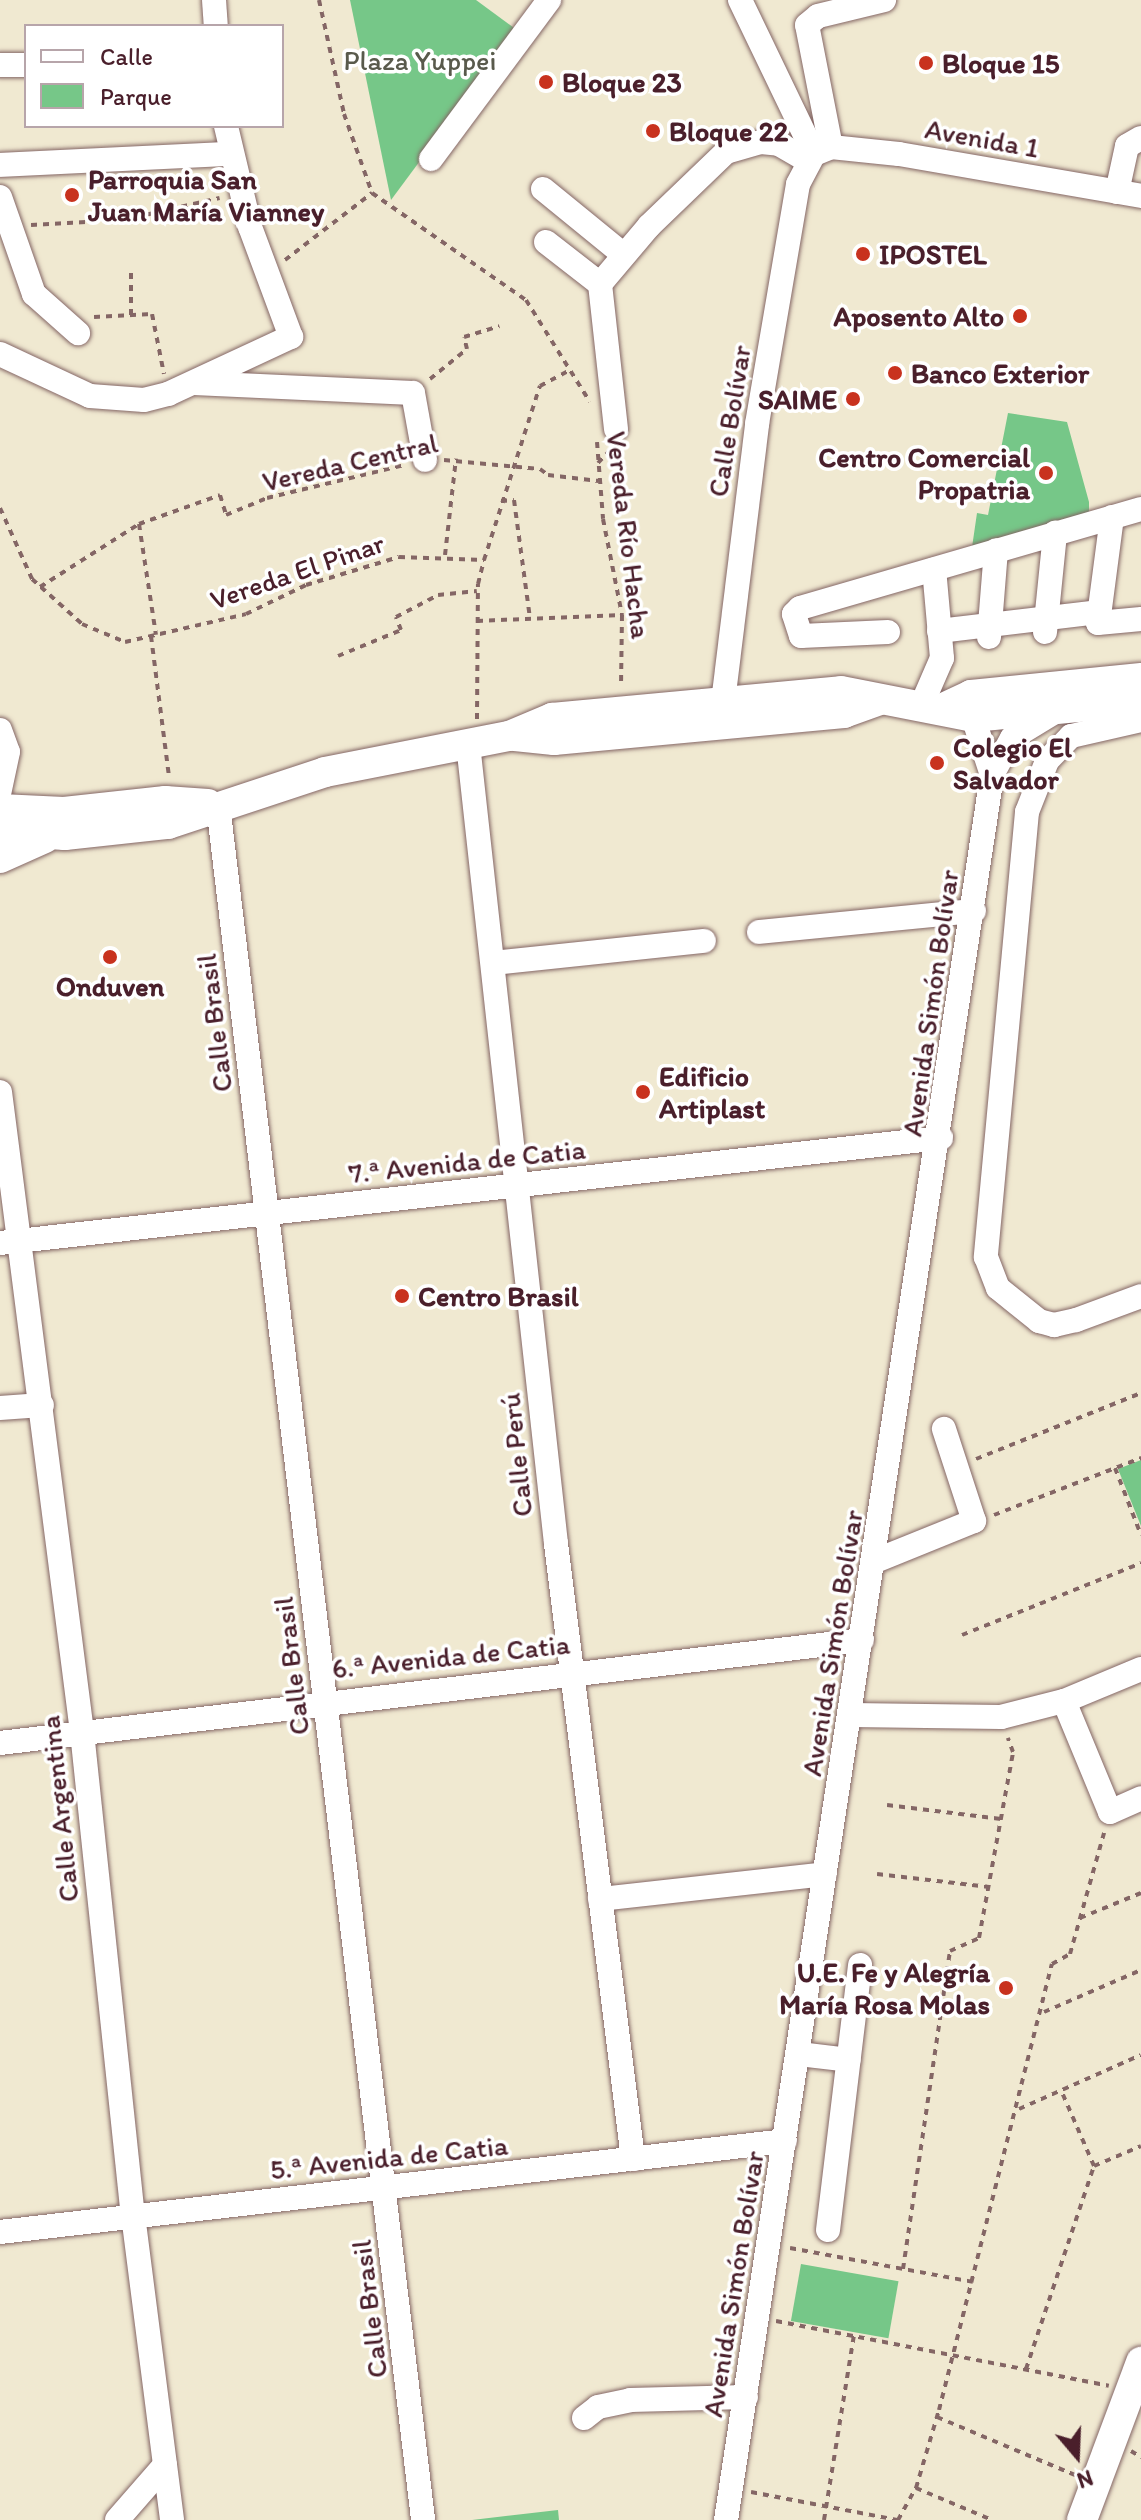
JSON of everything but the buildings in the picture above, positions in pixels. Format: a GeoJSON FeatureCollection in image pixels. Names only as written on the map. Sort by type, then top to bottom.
{"type":"FeatureCollection","features":[{"type":"Feature","properties":{"kind":"main road"},"geometry":{"type":"LineString","coordinates":[[932,706],[971,695],[1141,678]]}},
{"type":"Feature","properties":{"kind":"main road"},"geometry":{"type":"LineString","coordinates":[[0,858],[32,841],[168,824],[325,772],[486,740],[552,718],[841,691],[932,706],[973,717],[1141,701]]}},
{"type":"Feature","properties":{"kind":"main road"},"geometry":{"type":"LineString","coordinates":[[486,740],[554,740],[844,713],[880,699]]}},
{"type":"Feature","properties":{"kind":"main road"},"geometry":{"type":"LineString","coordinates":[[0,809],[64,812],[165,801],[218,805]]}},
{"type":"Feature","properties":{"kind":"main road"},"geometry":{"type":"LineString","coordinates":[[0,831],[65,835]]}},
{"type":"Feature","properties":{"kind":"main road"},"geometry":{"type":"LineString","coordinates":[[1082,2520],[1141,2362]]}},
{"type":"Feature","properties":{"kind":"street"},"geometry":{"type":"LineString","coordinates":[[214,0],[216,24]]}},
{"type":"Feature","properties":{"kind":"street"},"geometry":{"type":"LineString","coordinates":[[431,159],[549,0]]}},
{"type":"Feature","properties":{"kind":"street"},"geometry":{"type":"LineString","coordinates":[[740,0],[818,154]]}},
{"type":"Feature","properties":{"kind":"street"},"geometry":{"type":"LineString","coordinates":[[818,154],[807,25],[818,16],[884,0]]}},
{"type":"Feature","properties":{"kind":"street"},"geometry":{"type":"LineString","coordinates":[[0,65],[24,65]]}},
{"type":"Feature","properties":{"kind":"street"},"geometry":{"type":"LineString","coordinates":[[0,354],[90,396],[119,401],[168,394],[291,337],[229,154],[226,128]]}},
{"type":"Feature","properties":{"kind":"street"},"geometry":{"type":"LineString","coordinates":[[1117,192],[1127,146],[1141,138]]}},
{"type":"Feature","properties":{"kind":"street","name":"Avenida 1"},"geometry":{"type":"LineString","coordinates":[[600,284],[624,255],[726,152],[761,142],[818,154],[1141,196]]}},
{"type":"Feature","properties":{"kind":"street"},"geometry":{"type":"LineString","coordinates":[[0,165],[229,154]]}},
{"type":"Feature","properties":{"kind":"street","name":"Calle Bolívar"},"geometry":{"type":"LineString","coordinates":[[723,702],[757,424],[798,184],[818,154]]}},
{"type":"Feature","properties":{"kind":"street"},"geometry":{"type":"LineString","coordinates":[[543,189],[624,255]]}},
{"type":"Feature","properties":{"kind":"street"},"geometry":{"type":"LineString","coordinates":[[0,197],[25,277],[43,307],[69,326]]}},
{"type":"Feature","properties":{"kind":"street"},"geometry":{"type":"LineString","coordinates":[[546,242],[600,284],[606,434]]}},
{"type":"Feature","properties":{"kind":"street"},"geometry":{"type":"LineString","coordinates":[[194,383],[413,393],[425,460]]}},
{"type":"Feature","properties":{"kind":"street"},"geometry":{"type":"LineString","coordinates":[[888,632],[801,636],[794,614],[800,608],[1141,509]]}},
{"type":"Feature","properties":{"kind":"street"},"geometry":{"type":"LineString","coordinates":[[1112,517],[1098,612],[1100,625],[1141,619]]}},
{"type":"Feature","properties":{"kind":"street"},"geometry":{"type":"LineString","coordinates":[[1046,626],[1055,533]]}},
{"type":"Feature","properties":{"kind":"street"},"geometry":{"type":"LineString","coordinates":[[989,631],[996,550]]}},
{"type":"Feature","properties":{"kind":"street"},"geometry":{"type":"LineString","coordinates":[[932,706],[939,671],[934,569]]}},
{"type":"Feature","properties":{"kind":"street"},"geometry":{"type":"LineString","coordinates":[[939,631],[1046,626],[1098,612]]}},
{"type":"Feature","properties":{"kind":"street","name":"Avenida Simón Bolívar"},"geometry":{"type":"LineString","coordinates":[[726,2520],[941,1138],[992,775],[1012,738],[1061,709]]}},
{"type":"Feature","properties":{"kind":"street","name":"Avenida Simón Bolívar"},"geometry":{"type":"LineString","coordinates":[[973,717],[992,775]]}},
{"type":"Feature","properties":{"kind":"street"},"geometry":{"type":"LineString","coordinates":[[1141,720],[1087,730],[1059,746],[1040,774],[1027,812],[995,1145],[989,1271],[1018,1304],[1039,1321],[1054,1325],[1141,1296]]}},
{"type":"Feature","properties":{"kind":"street"},"geometry":{"type":"LineString","coordinates":[[0,730],[8,752],[0,791]]}},
{"type":"Feature","properties":{"kind":"street","name":"Calle Perú"},"geometry":{"type":"LineString","coordinates":[[486,740],[493,963],[571,1673],[633,2159]]}},
{"type":"Feature","properties":{"kind":"street","name":"Calle Brasil"},"geometry":{"type":"LineString","coordinates":[[218,805],[423,2520]]}},
{"type":"Feature","properties":{"kind":"street"},"geometry":{"type":"LineString","coordinates":[[988,808],[1027,812]]}},
{"type":"Feature","properties":{"kind":"street"},"geometry":{"type":"LineString","coordinates":[[759,932],[974,911]]}},
{"type":"Feature","properties":{"kind":"street"},"geometry":{"type":"LineString","coordinates":[[493,963],[704,941]]}},
{"type":"Feature","properties":{"kind":"street","name":"Calle Argentina"},"geometry":{"type":"LineString","coordinates":[[0,1092],[11,1242],[42,1405],[82,1732],[133,2215],[172,2520]]}},
{"type":"Feature","properties":{"kind":"street","name":"7.ª Avenida de Catia"},"geometry":{"type":"LineString","coordinates":[[11,1242],[941,1138]]}},
{"type":"Feature","properties":{"kind":"street"},"geometry":{"type":"LineString","coordinates":[[0,1408],[42,1405]]}},
{"type":"Feature","properties":{"kind":"street"},"geometry":{"type":"LineString","coordinates":[[875,1561],[974,1521],[944,1429]]}},
{"type":"Feature","properties":{"kind":"street","name":"6.ª Avenida de Catia"},"geometry":{"type":"LineString","coordinates":[[0,1743],[326,1700],[862,1640]]}},
{"type":"Feature","properties":{"kind":"street"},"geometry":{"type":"LineString","coordinates":[[851,1715],[1001,1717],[1064,1701],[1141,1669]]}},
{"type":"Feature","properties":{"kind":"street"},"geometry":{"type":"LineString","coordinates":[[1064,1701],[1110,1812],[1141,1798]]}},
{"type":"Feature","properties":{"kind":"street"},"geometry":{"type":"LineString","coordinates":[[600,1899],[825,1874]]}},
{"type":"Feature","properties":{"kind":"street"},"geometry":{"type":"LineString","coordinates":[[828,2230],[860,1965]]}},
{"type":"Feature","properties":{"kind":"street"},"geometry":{"type":"LineString","coordinates":[[799,2054],[849,2060]]}},
{"type":"Feature","properties":{"kind":"street","name":"5.ª Avenida de Catia"},"geometry":{"type":"LineString","coordinates":[[0,2232],[785,2141]]}},
{"type":"Feature","properties":{"kind":"street"},"geometry":{"type":"LineString","coordinates":[[584,2418],[598,2407],[630,2400],[746,2397]]}},
{"type":"Feature","properties":{"kind":"street"},"geometry":{"type":"LineString","coordinates":[[117,2520],[165,2465]]}},
{"type":"Feature","properties":{"kind":"path"},"geometry":{"type":"LineString","coordinates":[[268,274],[372,193],[344,114],[319,0]]}},
{"type":"Feature","properties":{"kind":"path"},"geometry":{"type":"LineString","coordinates":[[9,227],[123,220],[242,193]]}},
{"type":"Feature","properties":{"kind":"path","name":"Vereda Río Hacha"},"geometry":{"type":"LineString","coordinates":[[372,193],[526,300],[593,413]]}},
{"type":"Feature","properties":{"kind":"path"},"geometry":{"type":"LineString","coordinates":[[130,316],[131,273]]}},
{"type":"Feature","properties":{"kind":"path"},"geometry":{"type":"LineString","coordinates":[[69,326],[152,314],[168,394]]}},
{"type":"Feature","properties":{"kind":"path"},"geometry":{"type":"LineString","coordinates":[[413,393],[467,349],[464,337],[499,326]]}},
{"type":"Feature","properties":{"kind":"path"},"geometry":{"type":"LineString","coordinates":[[486,740],[473,695],[477,591],[484,560],[511,468],[540,386],[570,370]]}},
{"type":"Feature","properties":{"kind":"path","name":"Vereda Río Hacha"},"geometry":{"type":"LineString","coordinates":[[606,434],[599,481],[622,615],[623,669],[617,712]]}},
{"type":"Feature","properties":{"kind":"path"},"geometry":{"type":"LineString","coordinates":[[445,555],[456,459]]}},
{"type":"Feature","properties":{"kind":"path","name":"Vereda Central"},"geometry":{"type":"LineString","coordinates":[[139,524],[220,495],[226,515],[267,498],[425,460],[456,459],[599,481]]}},
{"type":"Feature","properties":{"kind":"path"},"geometry":{"type":"LineString","coordinates":[[501,501],[514,500],[530,619]]}},
{"type":"Feature","properties":{"kind":"path","name":"Vereda El Pinar"},"geometry":{"type":"LineString","coordinates":[[0,508],[21,560],[40,587],[102,636],[125,642],[246,614],[355,568],[399,557],[445,555],[484,560]]}},
{"type":"Feature","properties":{"kind":"path"},"geometry":{"type":"LineString","coordinates":[[40,587],[139,524],[169,744],[165,801]]}},
{"type":"Feature","properties":{"kind":"path"},"geometry":{"type":"LineString","coordinates":[[338,656],[401,630],[396,617],[438,595],[477,591]]}},
{"type":"Feature","properties":{"kind":"path"},"geometry":{"type":"LineString","coordinates":[[476,622],[622,615]]}},
{"type":"Feature","properties":{"kind":"path"},"geometry":{"type":"LineString","coordinates":[[958,1467],[1141,1393]]}},
{"type":"Feature","properties":{"kind":"path"},"geometry":{"type":"LineString","coordinates":[[974,1521],[1141,1458]]}},
{"type":"Feature","properties":{"kind":"path"},"geometry":{"type":"LineString","coordinates":[[1115,1468],[1141,1535]]}},
{"type":"Feature","properties":{"kind":"path"},"geometry":{"type":"LineString","coordinates":[[962,1635],[1141,1563]]}},
{"type":"Feature","properties":{"kind":"path"},"geometry":{"type":"LineString","coordinates":[[903,2269],[950,1951],[979,1938],[1013,1752],[1001,1717]]}},
{"type":"Feature","properties":{"kind":"path"},"geometry":{"type":"LineString","coordinates":[[887,1805],[1001,1819]]}},
{"type":"Feature","properties":{"kind":"path"},"geometry":{"type":"LineString","coordinates":[[731,2488],[898,2520],[916,2488],[1018,2109],[1052,1964],[1070,1954],[1110,1812]]}},
{"type":"Feature","properties":{"kind":"path"},"geometry":{"type":"LineString","coordinates":[[877,1874],[989,1887]]}},
{"type":"Feature","properties":{"kind":"path"},"geometry":{"type":"LineString","coordinates":[[1080,1918],[1141,1893]]}},
{"type":"Feature","properties":{"kind":"path"},"geometry":{"type":"LineString","coordinates":[[1042,2013],[1141,1970]]}},
{"type":"Feature","properties":{"kind":"path"},"geometry":{"type":"LineString","coordinates":[[1018,2109],[1141,2055]]}},
{"type":"Feature","properties":{"kind":"path"},"geometry":{"type":"LineString","coordinates":[[1026,2369],[1094,2166],[1061,2090]]}},
{"type":"Feature","properties":{"kind":"path"},"geometry":{"type":"LineString","coordinates":[[1094,2166],[1141,2146]]}},
{"type":"Feature","properties":{"kind":"path"},"geometry":{"type":"LineString","coordinates":[[770,2244],[973,2282]]}},
{"type":"Feature","properties":{"kind":"path"},"geometry":{"type":"LineString","coordinates":[[758,2318],[1131,2391]]}},
{"type":"Feature","properties":{"kind":"path"},"geometry":{"type":"LineString","coordinates":[[824,2520],[854,2335]]}},
{"type":"Feature","properties":{"kind":"path"},"geometry":{"type":"LineString","coordinates":[[937,2417],[1096,2483]]}},
{"type":"Feature","properties":{"kind":"path"},"geometry":{"type":"LineString","coordinates":[[916,2488],[992,2520]]}},
{"type":"Feature","properties":{"kind":"green space","name":"Plaza Yuppei"},"geometry":{"type":"Polygon","coordinates":[[[350,0],[476,0],[517,30],[391,200],[350,0]]]}},
{"type":"Feature","properties":{"kind":"green space"},"geometry":{"type":"Polygon","coordinates":[[[1008,413],[1067,422],[1089,502],[1089,524],[970,561],[977,513],[988,515],[1008,413]]]}},
{"type":"Feature","properties":{"kind":"green space"},"geometry":{"type":"Polygon","coordinates":[[[1141,1460],[1141,1526],[1118,1469],[1141,1460]]]}},
{"type":"Feature","properties":{"kind":"green space"},"geometry":{"type":"Polygon","coordinates":[[[801,2264],[898,2281],[888,2338],[791,2321],[801,2264]]]}},
{"type":"Feature","properties":{"kind":"green space"},"geometry":{"type":"Polygon","coordinates":[[[558,2510],[559,2520],[472,2520],[558,2510]]]}},
{"type":"Feature","properties":{"kind":"place","name":"Bloque 15"},"geometry":{"type":"Point","coordinates":[926,63]}},
{"type":"Feature","properties":{"kind":"place","name":"Bloque 23"},"geometry":{"type":"Point","coordinates":[546,82]}},
{"type":"Feature","properties":{"kind":"place","name":"Bloque 22"},"geometry":{"type":"Point","coordinates":[653,131]}},
{"type":"Feature","properties":{"kind":"place","name":"Parroquia San Juan María Vianney"},"geometry":{"type":"Point","coordinates":[72,195]}},
{"type":"Feature","properties":{"kind":"place","name":"IPOSTEL"},"geometry":{"type":"Point","coordinates":[863,254]}},
{"type":"Feature","properties":{"kind":"place","name":"Aposento Alto"},"geometry":{"type":"Point","coordinates":[1020,316]}},
{"type":"Feature","properties":{"kind":"place","name":"Banco Exterior"},"geometry":{"type":"Point","coordinates":[895,373]}},
{"type":"Feature","properties":{"kind":"place","name":"SAIME"},"geometry":{"type":"Point","coordinates":[853,399]}},
{"type":"Feature","properties":{"kind":"place","name":"Centro Comercial Propatria"},"geometry":{"type":"Point","coordinates":[1046,473]}},
{"type":"Feature","properties":{"kind":"place","name":"Colegio El Salvador"},"geometry":{"type":"Point","coordinates":[937,763]}},
{"type":"Feature","properties":{"kind":"place","name":"Onduven"},"geometry":{"type":"Point","coordinates":[110,957]}},
{"type":"Feature","properties":{"kind":"place","name":"Edificio Artiplast"},"geometry":{"type":"Point","coordinates":[643,1092]}},
{"type":"Feature","properties":{"kind":"place","name":"Centro Brasil"},"geometry":{"type":"Point","coordinates":[402,1296]}},
{"type":"Feature","properties":{"kind":"place","name":"U.E. Fe y Alegría María Rosa Molas"},"geometry":{"type":"Point","coordinates":[1006,1988]}}]}
